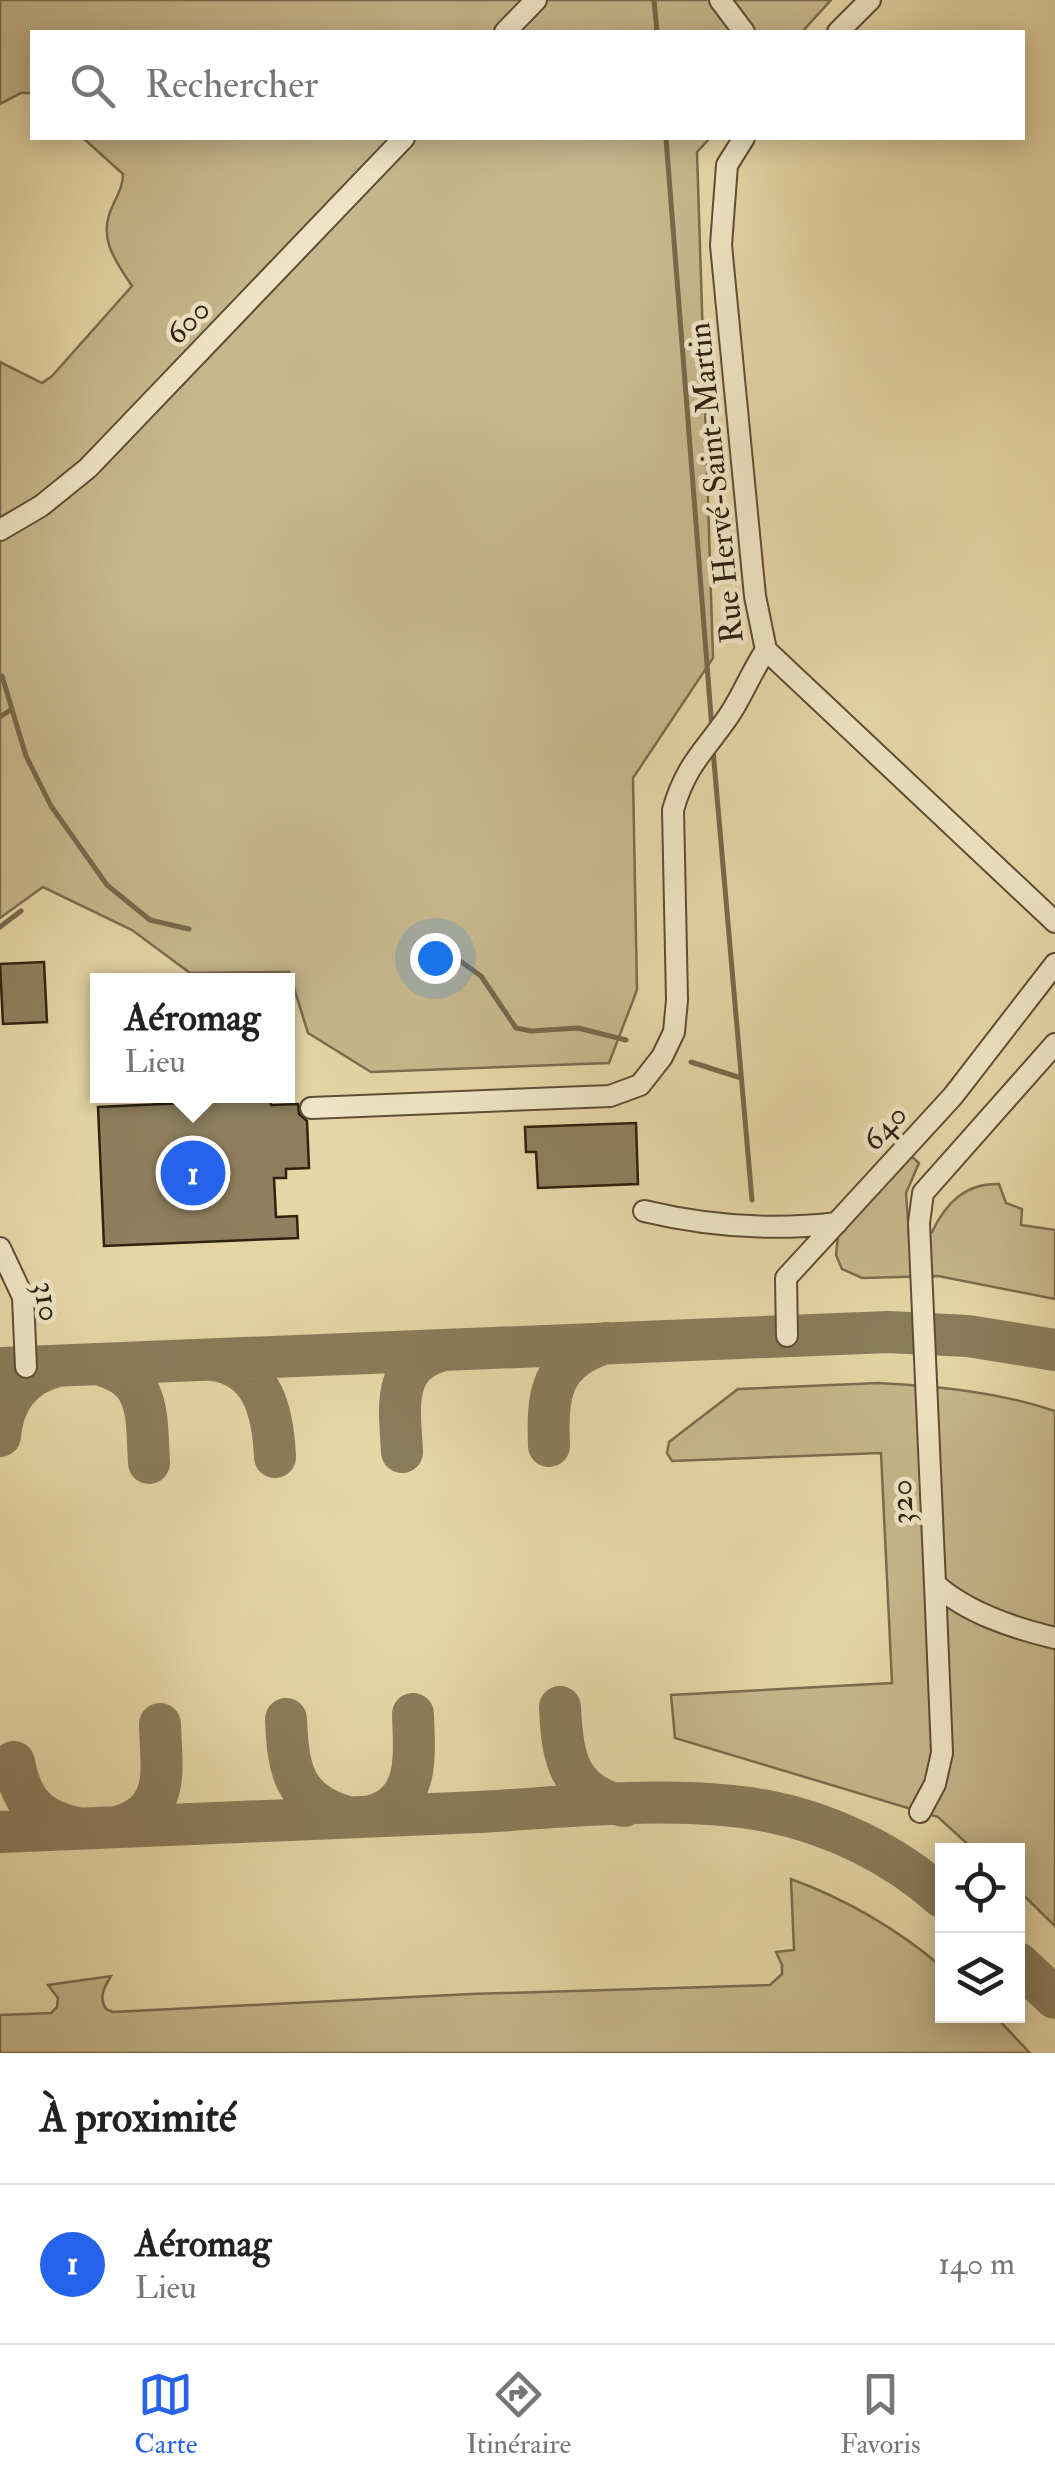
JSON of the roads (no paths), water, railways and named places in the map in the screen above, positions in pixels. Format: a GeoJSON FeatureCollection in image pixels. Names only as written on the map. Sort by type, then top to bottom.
{"type":"FeatureCollection","features":[{"type":"Feature","properties":{"kind":"lane"},"geometry":{"type":"LineString","coordinates":[[507,30],[536,0]]}},
{"type":"Feature","properties":{"kind":"lane"},"geometry":{"type":"LineString","coordinates":[[720,0],[742,30]]}},
{"type":"Feature","properties":{"kind":"lane"},"geometry":{"type":"LineString","coordinates":[[840,30],[870,0]]}},
{"type":"Feature","properties":{"kind":"lane","name":"600"},"geometry":{"type":"LineString","coordinates":[[0,530],[42,506],[88,468],[402,140]]}},
{"type":"Feature","properties":{"kind":"lane","name":"Rue Hervé-Saint-Martin"},"geometry":{"type":"LineString","coordinates":[[311,1108],[610,1096],[640,1086],[662,1057],[674,1032],[677,1000],[673,810],[681,780],[733,709],[748,676],[766,650],[755,596],[722,245],[727,164],[743,140]]}},
{"type":"Feature","properties":{"kind":"lane"},"geometry":{"type":"LineString","coordinates":[[766,650],[1055,922]]}},
{"type":"Feature","properties":{"kind":"lane","name":"640"},"geometry":{"type":"LineString","coordinates":[[786,1336],[786,1278],[953,1096],[1055,964]]}},
{"type":"Feature","properties":{"kind":"lane","name":"320"},"geometry":{"type":"LineString","coordinates":[[920,1812],[935,1784],[942,1753],[919,1223],[923,1193],[1055,1044]]}},
{"type":"Feature","properties":{"kind":"lane"},"geometry":{"type":"LineString","coordinates":[[644,1211],[779,1228],[838,1223]]}},
{"type":"Feature","properties":{"kind":"lane","name":"310"},"geometry":{"type":"LineString","coordinates":[[0,1248],[23,1297],[26,1367]]}},
{"type":"Feature","properties":{"kind":"lane"},"geometry":{"type":"LineString","coordinates":[[935,1584],[950,1598],[981,1613],[1055,1638]]}},
{"type":"Feature","properties":{"kind":"waterway"},"geometry":{"type":"LineString","coordinates":[[654,0],[657,30]]}},
{"type":"Feature","properties":{"kind":"waterway"},"geometry":{"type":"LineString","coordinates":[[666,140],[712,729]]}},
{"type":"Feature","properties":{"kind":"waterway"},"geometry":{"type":"LineString","coordinates":[[2,676],[26,756],[51,806],[107,885],[150,920],[189,929]]}},
{"type":"Feature","properties":{"kind":"waterway"},"geometry":{"type":"LineString","coordinates":[[0,717],[12,709]]}},
{"type":"Feature","properties":{"kind":"waterway"},"geometry":{"type":"LineString","coordinates":[[713,750],[752,1200]]}},
{"type":"Feature","properties":{"kind":"waterway"},"geometry":{"type":"LineString","coordinates":[[0,927],[21,911]]}},
{"type":"Feature","properties":{"kind":"waterway"},"geometry":{"type":"LineString","coordinates":[[460,961],[481,976],[516,1028],[578,1028],[626,1040]]}},
{"type":"Feature","properties":{"kind":"waterway"},"geometry":{"type":"LineString","coordinates":[[691,1062],[741,1078]]}},
{"type":"Feature","properties":{"kind":"place","name":"Aéromag"},"geometry":{"type":"Point","coordinates":[193,1173]}}]}
